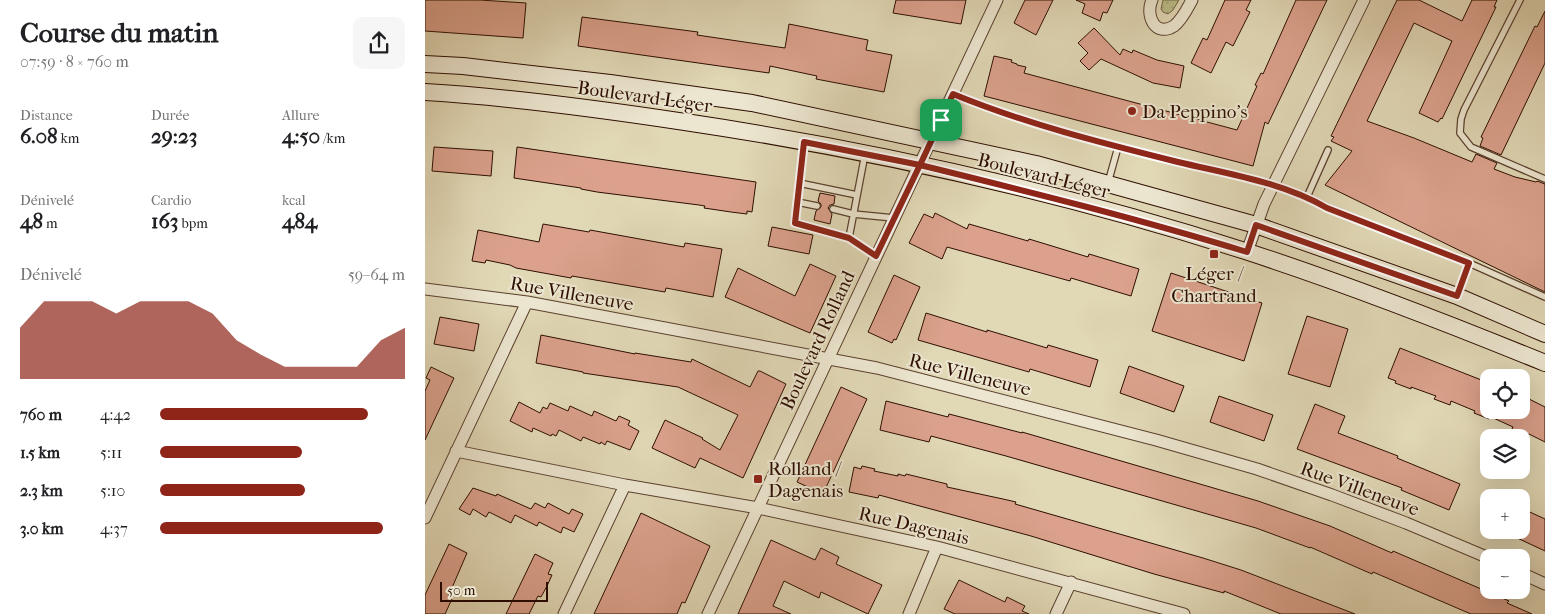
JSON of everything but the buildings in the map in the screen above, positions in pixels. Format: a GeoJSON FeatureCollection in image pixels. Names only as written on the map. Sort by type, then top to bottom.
{"type":"FeatureCollection","features":[{"type":"Feature","properties":{"kind":"main road","name":"Boulevard Léger"},"geometry":{"type":"LineString","coordinates":[[425,64],[463,66],[609,82],[752,103],[1036,164],[1256,225],[1457,296],[1545,334]]}},
{"type":"Feature","properties":{"kind":"main road","name":"Boulevard Léger"},"geometry":{"type":"LineString","coordinates":[[425,92],[461,94],[606,110],[750,132],[920,165],[1102,210],[1247,252],[1454,326],[1545,364]]}},
{"type":"Feature","properties":{"kind":"street","name":"Boulevard Rolland"},"geometry":{"type":"LineString","coordinates":[[708,614],[997,0]]}},
{"type":"Feature","properties":{"kind":"street"},"geometry":{"type":"LineString","coordinates":[[1152,0],[1149,9],[1152,22],[1157,27],[1163,29],[1170,28],[1180,21],[1192,0]]}},
{"type":"Feature","properties":{"kind":"street"},"geometry":{"type":"LineString","coordinates":[[1247,252],[1273,185],[1364,0]]}},
{"type":"Feature","properties":{"kind":"street","name":"Rue Villeneuve"},"geometry":{"type":"LineString","coordinates":[[425,289],[527,302],[877,368],[1257,469],[1406,523],[1480,554]]}},
{"type":"Feature","properties":{"kind":"street"},"geometry":{"type":"LineString","coordinates":[[425,518],[527,302]]}},
{"type":"Feature","properties":{"kind":"street","name":"Rue Dagenais"},"geometry":{"type":"LineString","coordinates":[[456,450],[625,484],[758,508],[937,547],[1184,614]]}},
{"type":"Feature","properties":{"kind":"street"},"geometry":{"type":"LineString","coordinates":[[564,614],[625,484]]}},
{"type":"Feature","properties":{"kind":"street"},"geometry":{"type":"LineString","coordinates":[[909,614],[937,547]]}},
{"type":"Feature","properties":{"kind":"street"},"geometry":{"type":"LineString","coordinates":[[1530,577],[1545,584]]}},
{"type":"Feature","properties":{"kind":"street"},"geometry":{"type":"LineString","coordinates":[[1056,614],[1071,582]]}},
{"type":"Feature","properties":{"kind":"lane"},"geometry":{"type":"LineString","coordinates":[[1521,0],[1464,110],[1460,133],[1471,147],[1545,179]]}},
{"type":"Feature","properties":{"kind":"lane"},"geometry":{"type":"LineString","coordinates":[[953,94],[984,107],[1118,147],[1273,185],[1307,196],[1327,208],[1469,263],[1545,297]]}},
{"type":"Feature","properties":{"kind":"lane"},"geometry":{"type":"LineString","coordinates":[[804,142],[795,223],[849,238],[876,256]]}},
{"type":"Feature","properties":{"kind":"lane"},"geometry":{"type":"LineString","coordinates":[[1108,184],[1118,147]]}},
{"type":"Feature","properties":{"kind":"lane"},"geometry":{"type":"LineString","coordinates":[[1307,196],[1328,150]]}},
{"type":"Feature","properties":{"kind":"lane"},"geometry":{"type":"LineString","coordinates":[[849,238],[865,154]]}},
{"type":"Feature","properties":{"kind":"lane"},"geometry":{"type":"LineString","coordinates":[[799,183],[857,195]]}},
{"type":"Feature","properties":{"kind":"lane"},"geometry":{"type":"LineString","coordinates":[[797,202],[817,206]]}},
{"type":"Feature","properties":{"kind":"lane"},"geometry":{"type":"LineString","coordinates":[[833,209],[853,214],[894,218]]}},
{"type":"Feature","properties":{"kind":"lane"},"geometry":{"type":"LineString","coordinates":[[1457,296],[1469,263]]}},
{"type":"Feature","properties":{"kind":"green space"},"geometry":{"type":"Polygon","coordinates":[[[1163,0],[1179,0],[1168,14],[1161,9],[1163,0]]]}},
{"type":"Feature","properties":{"kind":"place","name":"Da Peppino's"},"geometry":{"type":"Point","coordinates":[1132,111]}},
{"type":"Feature","properties":{"kind":"place","name":"Léger / Chartrand"},"geometry":{"type":"Point","coordinates":[1214,254]}},
{"type":"Feature","properties":{"kind":"place","name":"Rolland / Dagenais"},"geometry":{"type":"Point","coordinates":[758,479]}},
{"type":"Feature","properties":{"kind":"route"},"geometry":{"type":"LineString","coordinates":[[941,120],[920,165],[804,142],[795,223],[849,238],[876,256],[920,165],[1102,210],[1247,252],[1256,225],[1457,296],[1469,263],[1327,208],[1307,196],[1273,185],[1067,133],[984,107],[953,94],[941,120]]}}]}
